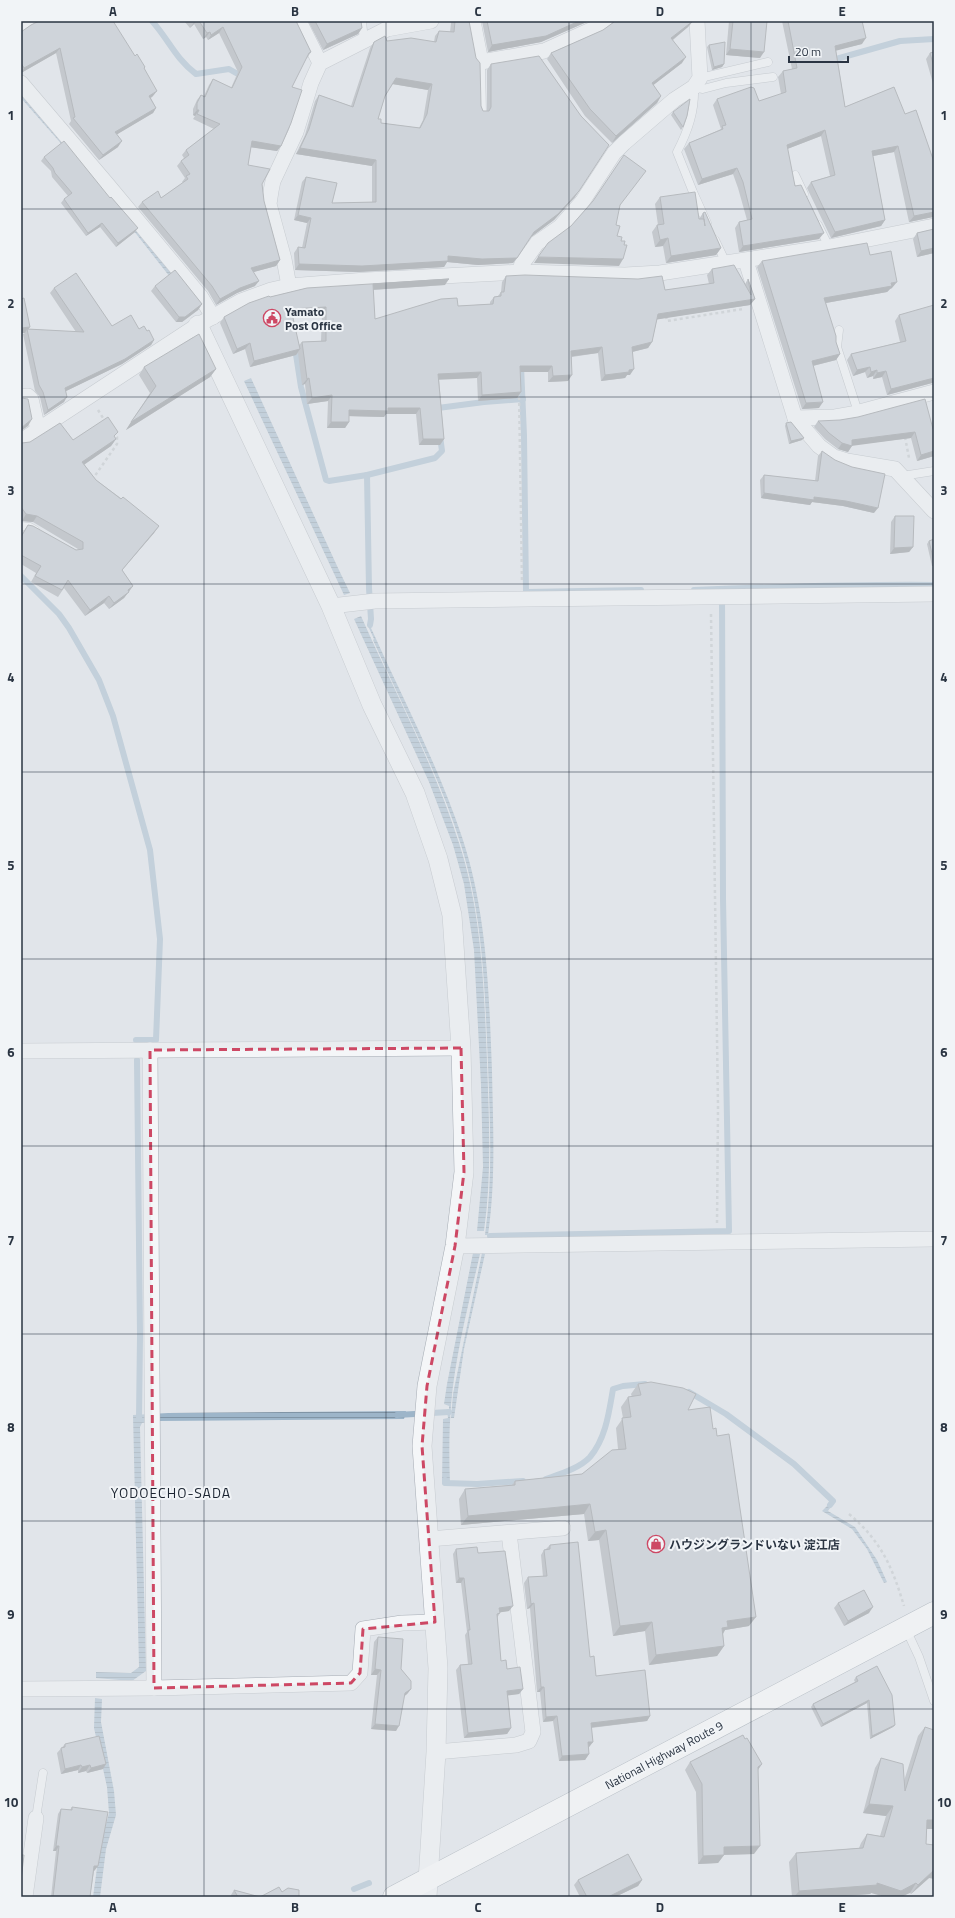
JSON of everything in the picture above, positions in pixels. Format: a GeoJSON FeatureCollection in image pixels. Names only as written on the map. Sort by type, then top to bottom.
{"type":"FeatureCollection","features":[{"type":"Feature","properties":{"kind":"highway","name":"National Highway Route 9"},"geometry":{"type":"LineString","coordinates":[[394,1897],[427,1889],[934,1613]]}},
{"type":"Feature","properties":{"kind":"street"},"geometry":{"type":"LineString","coordinates":[[299,21],[320,63]]}},
{"type":"Feature","properties":{"kind":"street"},"geometry":{"type":"LineString","coordinates":[[289,286],[284,259],[269,204],[274,180],[296,132],[311,83],[320,63],[387,29],[431,21]]}},
{"type":"Feature","properties":{"kind":"street"},"geometry":{"type":"LineString","coordinates":[[473,21],[481,62],[538,57],[544,51],[595,28],[606,21]]}},
{"type":"Feature","properties":{"kind":"street"},"geometry":{"type":"LineString","coordinates":[[519,272],[522,264],[537,243],[560,227],[582,202],[610,149],[624,143],[674,100],[698,82],[697,21]]}},
{"type":"Feature","properties":{"kind":"street"},"geometry":{"type":"LineString","coordinates":[[21,83],[201,297],[206,321],[331,606],[372,705],[415,793],[438,859],[452,915],[461,1048],[464,1172],[455,1246],[427,1386],[422,1446],[438,1668],[436,1752],[427,1889]]}},
{"type":"Feature","properties":{"kind":"street"},"geometry":{"type":"LineString","coordinates":[[21,441],[206,321],[241,301],[271,290],[289,286],[366,280],[519,272],[625,275],[660,273],[746,261],[829,247],[934,226]]}},
{"type":"Feature","properties":{"kind":"street"},"geometry":{"type":"LineString","coordinates":[[746,261],[796,418],[819,446],[834,457],[847,461],[896,469],[934,511]]}},
{"type":"Feature","properties":{"kind":"street"},"geometry":{"type":"LineString","coordinates":[[796,418],[835,416],[858,412],[934,392]]}},
{"type":"Feature","properties":{"kind":"street"},"geometry":{"type":"LineString","coordinates":[[21,397],[28,396],[31,399],[38,430]]}},
{"type":"Feature","properties":{"kind":"street"},"geometry":{"type":"LineString","coordinates":[[331,606],[375,601],[934,594]]}},
{"type":"Feature","properties":{"kind":"street"},"geometry":{"type":"LineString","coordinates":[[21,1051],[461,1048]]}},
{"type":"Feature","properties":{"kind":"street"},"geometry":{"type":"LineString","coordinates":[[150,1050],[154,1688]]}},
{"type":"Feature","properties":{"kind":"street"},"geometry":{"type":"LineString","coordinates":[[455,1246],[934,1239]]}},
{"type":"Feature","properties":{"kind":"street"},"geometry":{"type":"LineString","coordinates":[[429,1539],[563,1528]]}},
{"type":"Feature","properties":{"kind":"street"},"geometry":{"type":"LineString","coordinates":[[436,1752],[516,1745],[529,1741],[533,1732],[509,1533]]}},
{"type":"Feature","properties":{"kind":"street"},"geometry":{"type":"LineString","coordinates":[[21,1689],[154,1688],[350,1683],[360,1673],[363,1629],[402,1623],[435,1622]]}},
{"type":"Feature","properties":{"kind":"street"},"geometry":{"type":"LineString","coordinates":[[25,1897],[27,1839],[36,1818]]}},
{"type":"Feature","properties":{"kind":"lane"},"geometry":{"type":"LineString","coordinates":[[21,28],[32,21]]}},
{"type":"Feature","properties":{"kind":"lane"},"geometry":{"type":"LineString","coordinates":[[362,21],[364,41]]}},
{"type":"Feature","properties":{"kind":"lane"},"geometry":{"type":"LineString","coordinates":[[481,62],[482,112]]}},
{"type":"Feature","properties":{"kind":"lane"},"geometry":{"type":"LineString","coordinates":[[698,82],[768,62]]}},
{"type":"Feature","properties":{"kind":"lane"},"geometry":{"type":"LineString","coordinates":[[698,82],[703,89],[726,83],[773,77]]}},
{"type":"Feature","properties":{"kind":"lane"},"geometry":{"type":"LineString","coordinates":[[698,82],[695,103],[687,131],[677,152],[693,192],[726,263]]}},
{"type":"Feature","properties":{"kind":"lane"},"geometry":{"type":"LineString","coordinates":[[795,175],[809,204]]}},
{"type":"Feature","properties":{"kind":"lane"},"geometry":{"type":"LineString","coordinates":[[816,218],[829,247]]}},
{"type":"Feature","properties":{"kind":"lane"},"geometry":{"type":"LineString","coordinates":[[839,330],[837,347],[858,412]]}},
{"type":"Feature","properties":{"kind":"lane"},"geometry":{"type":"LineString","coordinates":[[902,476],[934,471]]}},
{"type":"Feature","properties":{"kind":"lane"},"geometry":{"type":"LineString","coordinates":[[21,526],[30,527],[41,534]]}},
{"type":"Feature","properties":{"kind":"lane"},"geometry":{"type":"LineString","coordinates":[[908,1627],[934,1701]]}},
{"type":"Feature","properties":{"kind":"lane"},"geometry":{"type":"LineString","coordinates":[[36,1818],[43,1773]]}},
{"type":"Feature","properties":{"kind":"path"},"geometry":{"type":"LineString","coordinates":[[666,314],[667,321],[761,306]]}},
{"type":"Feature","properties":{"kind":"path"},"geometry":{"type":"LineString","coordinates":[[519,386],[522,599]]}},
{"type":"Feature","properties":{"kind":"path"},"geometry":{"type":"LineString","coordinates":[[89,397],[109,426]]}},
{"type":"Feature","properties":{"kind":"path"},"geometry":{"type":"LineString","coordinates":[[898,401],[910,468],[902,476]]}},
{"type":"Feature","properties":{"kind":"path"},"geometry":{"type":"LineString","coordinates":[[91,482],[116,444],[117,437],[113,432]]}},
{"type":"Feature","properties":{"kind":"path"},"geometry":{"type":"LineString","coordinates":[[710,596],[718,1107],[717,1242]]}},
{"type":"Feature","properties":{"kind":"path"},"geometry":{"type":"LineString","coordinates":[[849,1514],[867,1528],[884,1553],[894,1573],[908,1627]]}},
{"type":"Feature","properties":{"kind":"highlighted area"},"geometry":{"type":"Polygon","coordinates":[[[461,1048],[464,1172],[455,1246],[427,1386],[422,1446],[435,1622],[363,1629],[360,1673],[351,1683],[154,1688],[150,1050],[461,1048]]]}},
{"type":"Feature","properties":{"kind":"water"},"geometry":{"type":"Polygon","coordinates":[[[21,91],[113,198],[198,307],[195,309],[101,189],[21,98],[21,91]]]}},
{"type":"Feature","properties":{"kind":"water"},"geometry":{"type":"Polygon","coordinates":[[[251,378],[350,593],[344,595],[244,381],[251,378]]]}},
{"type":"Feature","properties":{"kind":"water"},"geometry":{"type":"Polygon","coordinates":[[[361,616],[438,785],[459,843],[473,896],[483,978],[486,1034],[489,1168],[487,1210],[484,1231],[477,1231],[483,1167],[481,1085],[474,950],[464,884],[453,845],[429,782],[354,619],[361,616]]]}},
{"type":"Feature","properties":{"kind":"water"},"geometry":{"type":"Polygon","coordinates":[[[369,618],[372,618],[371,628],[442,784],[462,837],[477,894],[482,923],[488,982],[492,1071],[493,1173],[491,1214],[488,1235],[485,1235],[488,1214],[490,1171],[490,1108],[482,954],[474,899],[461,845],[452,819],[420,741],[373,640],[374,639],[368,626],[369,618]]]}},
{"type":"Feature","properties":{"kind":"water"},"geometry":{"type":"Polygon","coordinates":[[[473,1253],[480,1254],[463,1329],[453,1386],[449,1454],[450,1484],[442,1484],[443,1419],[448,1418],[447,1411],[449,1411],[449,1406],[444,1404],[473,1253]]]}},
{"type":"Feature","properties":{"kind":"water"},"geometry":{"type":"Polygon","coordinates":[[[482,1253],[485,1254],[464,1349],[454,1418],[451,1418],[453,1394],[482,1253]]]}},
{"type":"Feature","properties":{"kind":"water"},"geometry":{"type":"Polygon","coordinates":[[[406,1411],[404,1419],[157,1421],[142,1423],[140,1427],[146,1671],[132,1681],[96,1678],[96,1672],[131,1673],[139,1667],[133,1415],[168,1413],[406,1411]]]}},
{"type":"Feature","properties":{"kind":"water"},"geometry":{"type":"Polygon","coordinates":[[[834,1499],[835,1501],[828,1511],[855,1527],[877,1560],[887,1582],[884,1583],[867,1549],[852,1529],[822,1511],[834,1499]]]}},
{"type":"Feature","properties":{"kind":"water"},"geometry":{"type":"Polygon","coordinates":[[[95,1698],[102,1699],[101,1722],[114,1791],[116,1815],[106,1849],[100,1897],[93,1897],[100,1846],[109,1813],[107,1787],[94,1728],[95,1698]]]}},
{"type":"Feature","properties":{"kind":"building"},"geometry":{"type":"Polygon","coordinates":[[[39,21],[113,21],[135,56],[137,54],[157,91],[149,96],[156,108],[115,132],[122,141],[103,155],[73,118],[75,117],[60,48],[24,68],[21,63],[21,32],[39,21]]]}},
{"type":"Feature","properties":{"kind":"building"},"geometry":{"type":"Polygon","coordinates":[[[199,21],[296,21],[311,52],[309,53],[292,87],[302,90],[291,123],[281,146],[252,141],[248,165],[270,169],[262,184],[264,201],[280,260],[251,268],[259,281],[240,288],[220,299],[212,286],[142,202],[158,191],[161,198],[188,179],[186,176],[190,174],[181,161],[189,155],[186,150],[220,124],[197,114],[199,110],[197,110],[197,103],[201,95],[205,97],[213,79],[232,88],[242,67],[223,27],[211,35],[210,32],[207,33],[199,21]]]}},
{"type":"Feature","properties":{"kind":"building"},"geometry":{"type":"Polygon","coordinates":[[[315,21],[361,21],[362,28],[327,44],[315,21]]]}},
{"type":"Feature","properties":{"kind":"building"},"geometry":{"type":"Polygon","coordinates":[[[455,21],[469,21],[476,58],[480,63],[481,106],[483,111],[489,111],[491,107],[491,64],[539,56],[581,116],[609,145],[579,191],[558,214],[534,232],[517,258],[482,259],[448,256],[448,261],[362,266],[299,264],[298,247],[305,248],[311,218],[298,215],[306,177],[337,183],[332,203],[376,202],[376,160],[300,148],[309,129],[319,95],[353,107],[374,42],[385,36],[387,41],[411,38],[436,42],[439,31],[454,32],[455,21]],[[396,78],[385,96],[378,119],[381,119],[381,123],[420,128],[427,114],[432,84],[396,78]]]}},
{"type":"Feature","properties":{"kind":"building"},"geometry":{"type":"Polygon","coordinates":[[[487,21],[579,21],[546,36],[492,45],[487,21]]]}},
{"type":"Feature","properties":{"kind":"building"},"geometry":{"type":"Polygon","coordinates":[[[615,21],[693,21],[671,38],[686,57],[652,83],[661,96],[616,136],[590,109],[551,53],[603,30],[615,21]]]}},
{"type":"Feature","properties":{"kind":"building"},"geometry":{"type":"Polygon","coordinates":[[[733,21],[767,21],[764,52],[730,49],[733,21]]]}},
{"type":"Feature","properties":{"kind":"building"},"geometry":{"type":"Polygon","coordinates":[[[788,21],[862,21],[866,38],[835,46],[845,107],[894,87],[905,114],[916,110],[934,162],[934,212],[914,216],[898,146],[872,151],[885,220],[835,232],[811,182],[835,175],[825,130],[787,145],[795,186],[801,185],[824,233],[743,246],[739,222],[752,219],[743,182],[737,168],[702,179],[689,143],[723,129],[722,126],[726,125],[717,99],[751,87],[754,88],[759,101],[786,92],[783,71],[797,68],[788,21]]]}},
{"type":"Feature","properties":{"kind":"building"},"geometry":{"type":"Polygon","coordinates":[[[725,42],[724,64],[714,67],[709,45],[725,42]]]}},
{"type":"Feature","properties":{"kind":"building"},"geometry":{"type":"Polygon","coordinates":[[[934,52],[934,67],[930,53],[934,52]]]}},
{"type":"Feature","properties":{"kind":"building"},"geometry":{"type":"Polygon","coordinates":[[[690,99],[687,116],[683,127],[673,112],[690,99]]]}},
{"type":"Feature","properties":{"kind":"building"},"geometry":{"type":"Polygon","coordinates":[[[64,141],[110,198],[111,197],[138,228],[118,243],[102,223],[88,233],[64,199],[72,193],[44,157],[64,141]]]}},
{"type":"Feature","properties":{"kind":"building"},"geometry":{"type":"Polygon","coordinates":[[[624,155],[646,171],[620,205],[616,225],[620,226],[617,236],[622,237],[621,241],[625,241],[624,245],[627,245],[623,259],[538,257],[548,243],[571,226],[593,201],[624,155]]]}},
{"type":"Feature","properties":{"kind":"building"},"geometry":{"type":"Polygon","coordinates":[[[695,192],[699,219],[704,219],[703,213],[705,212],[721,248],[671,256],[668,238],[660,240],[657,225],[664,224],[660,197],[695,192]]]}},
{"type":"Feature","properties":{"kind":"building"},"geometry":{"type":"Polygon","coordinates":[[[934,229],[934,248],[921,251],[917,233],[934,229]]]}},
{"type":"Feature","properties":{"kind":"building"},"geometry":{"type":"Polygon","coordinates":[[[867,243],[870,255],[891,251],[897,282],[891,283],[892,286],[824,298],[840,354],[812,361],[823,402],[806,403],[762,261],[867,243]]]}},
{"type":"Feature","properties":{"kind":"building"},"geometry":{"type":"Polygon","coordinates":[[[734,265],[751,295],[748,279],[755,299],[658,314],[652,342],[632,347],[634,369],[629,370],[629,372],[605,375],[602,347],[571,351],[572,375],[553,376],[552,366],[520,366],[521,392],[482,395],[481,372],[438,374],[444,439],[423,439],[420,408],[388,408],[388,411],[349,410],[349,422],[331,422],[332,395],[312,398],[309,378],[307,379],[302,342],[326,341],[326,307],[291,309],[300,349],[254,361],[250,343],[237,349],[224,317],[249,303],[269,296],[307,288],[449,279],[373,284],[375,319],[441,299],[457,298],[458,306],[493,304],[494,297],[501,296],[501,292],[504,292],[506,276],[525,275],[638,279],[662,276],[665,290],[714,283],[712,269],[734,265]]]}},
{"type":"Feature","properties":{"kind":"building"},"geometry":{"type":"Polygon","coordinates":[[[175,270],[202,304],[185,317],[179,317],[155,286],[175,270]]]}},
{"type":"Feature","properties":{"kind":"building"},"geometry":{"type":"Polygon","coordinates":[[[76,273],[112,326],[131,315],[139,329],[144,326],[147,331],[149,330],[154,340],[125,359],[65,388],[67,397],[48,410],[43,392],[39,385],[27,329],[84,332],[54,288],[76,273]]]}},
{"type":"Feature","properties":{"kind":"building"},"geometry":{"type":"Polygon","coordinates":[[[24,298],[30,327],[21,328],[21,299],[24,298]]]}},
{"type":"Feature","properties":{"kind":"building"},"geometry":{"type":"Polygon","coordinates":[[[934,305],[934,378],[891,389],[886,371],[877,373],[877,370],[871,372],[870,367],[857,370],[851,354],[906,341],[899,315],[934,305]]]}},
{"type":"Feature","properties":{"kind":"building"},"geometry":{"type":"Polygon","coordinates":[[[199,334],[216,369],[131,422],[156,386],[144,367],[199,334]]]}},
{"type":"Feature","properties":{"kind":"building"},"geometry":{"type":"Polygon","coordinates":[[[21,398],[28,399],[32,419],[21,428],[21,398]]]}},
{"type":"Feature","properties":{"kind":"building"},"geometry":{"type":"Polygon","coordinates":[[[925,399],[934,429],[934,451],[921,455],[915,432],[852,440],[852,446],[842,443],[829,433],[818,421],[858,417],[925,399]]]}},
{"type":"Feature","properties":{"kind":"building"},"geometry":{"type":"Polygon","coordinates":[[[108,417],[118,432],[114,436],[116,439],[82,462],[96,480],[121,499],[123,497],[159,526],[122,570],[133,586],[128,590],[129,592],[114,603],[109,596],[90,610],[68,580],[62,590],[35,576],[41,566],[21,555],[21,537],[28,525],[33,526],[76,550],[83,549],[83,542],[37,516],[26,514],[21,507],[21,442],[30,442],[60,423],[73,440],[108,417]]]}},
{"type":"Feature","properties":{"kind":"building"},"geometry":{"type":"Polygon","coordinates":[[[791,422],[804,438],[791,441],[786,423],[791,422]]]}},
{"type":"Feature","properties":{"kind":"building"},"geometry":{"type":"Polygon","coordinates":[[[822,451],[835,460],[852,467],[885,474],[878,508],[846,501],[814,497],[814,500],[764,493],[764,475],[818,481],[822,451]]]}},
{"type":"Feature","properties":{"kind":"building"},"geometry":{"type":"Polygon","coordinates":[[[895,516],[914,516],[913,547],[894,548],[895,516]]]}},
{"type":"Feature","properties":{"kind":"building"},"geometry":{"type":"Polygon","coordinates":[[[934,539],[934,562],[929,541],[934,539]]]}},
{"type":"Feature","properties":{"kind":"building"},"geometry":{"type":"Polygon","coordinates":[[[651,1382],[683,1388],[696,1394],[688,1410],[710,1407],[713,1429],[716,1428],[717,1436],[729,1434],[756,1617],[727,1621],[728,1627],[722,1628],[724,1646],[656,1655],[652,1622],[620,1626],[606,1530],[595,1532],[590,1504],[468,1516],[465,1489],[515,1485],[515,1481],[582,1474],[612,1450],[626,1449],[622,1418],[631,1417],[628,1397],[641,1395],[638,1384],[651,1382]]]}},
{"type":"Feature","properties":{"kind":"building"},"geometry":{"type":"Polygon","coordinates":[[[578,1542],[590,1657],[594,1656],[596,1676],[645,1670],[650,1716],[591,1723],[593,1742],[588,1742],[589,1754],[562,1756],[557,1716],[546,1717],[544,1687],[541,1687],[534,1603],[531,1604],[528,1577],[547,1576],[544,1550],[550,1549],[550,1545],[578,1542]]]}},
{"type":"Feature","properties":{"kind":"building"},"geometry":{"type":"Polygon","coordinates":[[[477,1547],[478,1553],[505,1551],[513,1606],[499,1608],[500,1613],[497,1614],[501,1661],[506,1660],[507,1669],[520,1667],[523,1689],[507,1691],[511,1728],[468,1733],[460,1665],[472,1664],[468,1630],[470,1630],[464,1578],[459,1578],[456,1549],[477,1547]]]}},
{"type":"Feature","properties":{"kind":"building"},"geometry":{"type":"Polygon","coordinates":[[[864,1590],[873,1607],[848,1621],[838,1603],[864,1590]]]}},
{"type":"Feature","properties":{"kind":"building"},"geometry":{"type":"Polygon","coordinates":[[[378,1637],[403,1639],[401,1669],[411,1681],[411,1689],[405,1693],[399,1726],[375,1724],[381,1670],[375,1669],[378,1637]]]}},
{"type":"Feature","properties":{"kind":"building"},"geometry":{"type":"Polygon","coordinates":[[[877,1666],[892,1695],[895,1725],[872,1736],[869,1700],[823,1724],[813,1704],[858,1681],[856,1677],[877,1666]]]}},
{"type":"Feature","properties":{"kind":"building"},"geometry":{"type":"Polygon","coordinates":[[[925,1727],[934,1730],[934,1820],[927,1820],[926,1844],[934,1845],[934,1870],[918,1885],[916,1883],[901,1891],[877,1883],[877,1885],[799,1891],[796,1853],[863,1848],[867,1834],[884,1837],[893,1806],[869,1804],[881,1758],[903,1764],[905,1791],[925,1727]]]}},
{"type":"Feature","properties":{"kind":"building"},"geometry":{"type":"Polygon","coordinates":[[[743,1735],[745,1739],[747,1738],[762,1764],[758,1767],[760,1846],[724,1847],[724,1855],[703,1856],[702,1784],[690,1762],[743,1735]]]}},
{"type":"Feature","properties":{"kind":"building"},"geometry":{"type":"Polygon","coordinates":[[[99,1736],[106,1764],[91,1768],[90,1765],[82,1767],[81,1765],[65,1769],[61,1748],[65,1747],[65,1744],[99,1736]]]}},
{"type":"Feature","properties":{"kind":"building"},"geometry":{"type":"Polygon","coordinates":[[[72,1807],[108,1812],[98,1866],[94,1866],[90,1897],[53,1897],[59,1846],[56,1846],[61,1809],[72,1810],[72,1807]]]}},
{"type":"Feature","properties":{"kind":"building"},"geometry":{"type":"Polygon","coordinates":[[[628,1854],[642,1880],[608,1897],[587,1897],[578,1880],[628,1854]]]}},
{"type":"Feature","properties":{"kind":"building"},"geometry":{"type":"Polygon","coordinates":[[[21,1855],[24,1855],[21,1880],[21,1855]]]}},
{"type":"Feature","properties":{"kind":"building"},"geometry":{"type":"Polygon","coordinates":[[[279,1887],[282,1892],[288,1888],[299,1890],[299,1897],[260,1897],[279,1887]]]}},
{"type":"Feature","properties":{"kind":"building"},"geometry":{"type":"Polygon","coordinates":[[[234,1890],[260,1897],[238,1897],[234,1890]]]}},
{"type":"Feature","properties":{"kind":"waterway"},"geometry":{"type":"LineString","coordinates":[[152,21],[177,55],[196,74],[229,69],[243,77]]}},
{"type":"Feature","properties":{"kind":"waterway"},"geometry":{"type":"LineString","coordinates":[[829,61],[900,41],[934,39]]}},
{"type":"Feature","properties":{"kind":"waterway"},"geometry":{"type":"LineString","coordinates":[[295,348],[301,387],[326,480],[329,481],[367,475],[435,458],[442,451],[440,436]]}},
{"type":"Feature","properties":{"kind":"waterway"},"geometry":{"type":"LineString","coordinates":[[521,366],[524,436],[526,592],[641,590]]}},
{"type":"Feature","properties":{"kind":"waterway"},"geometry":{"type":"LineString","coordinates":[[438,411],[438,408],[523,399]]}},
{"type":"Feature","properties":{"kind":"waterway"},"geometry":{"type":"LineString","coordinates":[[367,475],[370,625]]}},
{"type":"Feature","properties":{"kind":"waterway"},"geometry":{"type":"LineString","coordinates":[[21,576],[59,614],[69,628],[99,680],[113,716],[150,850],[160,939],[156,1040],[136,1040]]}},
{"type":"Feature","properties":{"kind":"waterway"},"geometry":{"type":"LineString","coordinates":[[694,590],[844,585],[934,585]]}},
{"type":"Feature","properties":{"kind":"waterway"},"geometry":{"type":"LineString","coordinates":[[490,1236],[729,1231],[723,898],[722,589]]}},
{"type":"Feature","properties":{"kind":"waterway"},"geometry":{"type":"LineString","coordinates":[[137,1060],[140,1335],[139,1419]]}},
{"type":"Feature","properties":{"kind":"waterway"},"geometry":{"type":"LineString","coordinates":[[546,1479],[563,1473],[581,1464],[590,1457],[600,1442],[608,1416],[613,1389],[623,1386],[645,1384]]}},
{"type":"Feature","properties":{"kind":"waterway"},"geometry":{"type":"LineString","coordinates":[[689,1392],[726,1414],[794,1464],[833,1501],[830,1505]]}},
{"type":"Feature","properties":{"kind":"waterway"},"geometry":{"type":"LineString","coordinates":[[397,1415],[449,1412]]}},
{"type":"Feature","properties":{"kind":"waterway"},"geometry":{"type":"LineString","coordinates":[[445,1480],[445,1483],[477,1484],[523,1481]]}},
{"type":"Feature","properties":{"kind":"waterway"},"geometry":{"type":"LineString","coordinates":[[354,1889],[369,1883]]}},
{"type":"Feature","properties":{"kind":"place","name":"Yamato Post Office"},"geometry":{"type":"Point","coordinates":[272,318]}},
{"type":"Feature","properties":{"kind":"place","name":"ハウジングランドいない 淀江店"},"geometry":{"type":"Point","coordinates":[656,1544]}},
{"type":"Feature","properties":{"kind":"district","name":"YODOECHO-SADA"},"geometry":{"type":"Point","coordinates":[171,1492]}}]}
